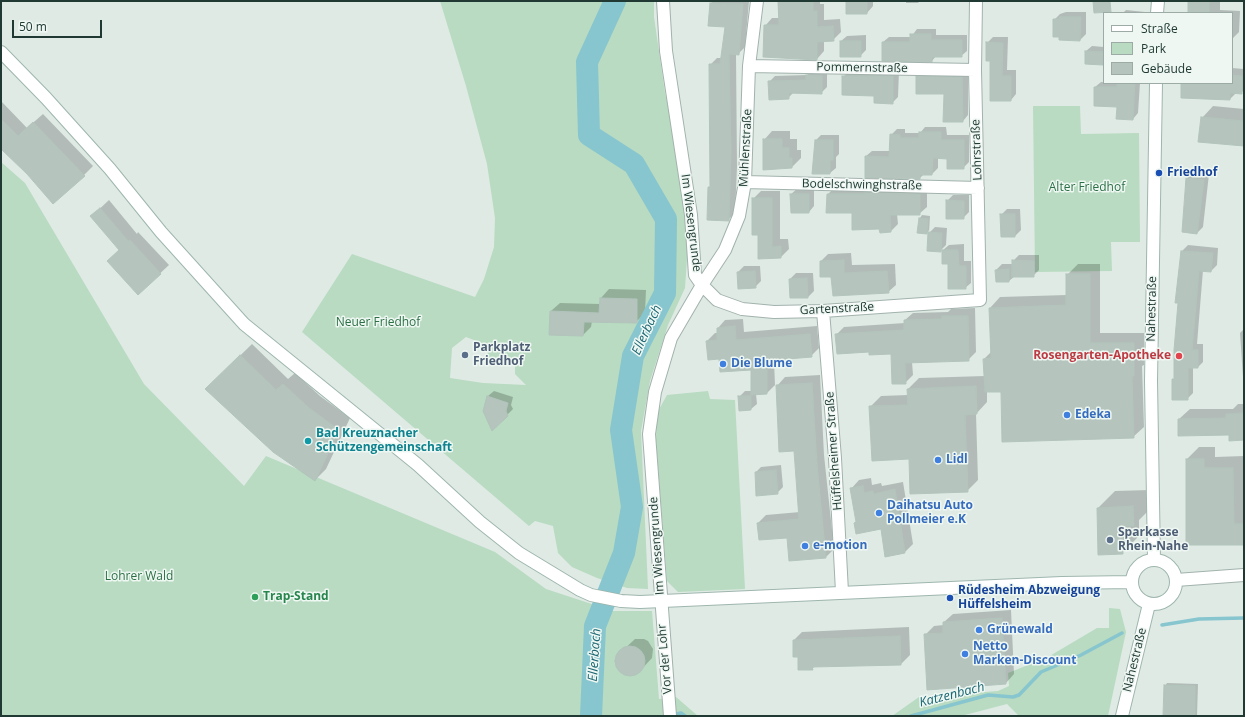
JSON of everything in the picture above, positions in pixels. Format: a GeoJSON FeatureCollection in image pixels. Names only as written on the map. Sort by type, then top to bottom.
{"type":"FeatureCollection","features":[{"type":"Feature","properties":{"kind":"street","name":"Im Wiesengrunde"},"geometry":{"type":"LineString","coordinates":[[660,602],[649,434],[655,392],[671,338],[702,285],[695,274],[691,216],[666,52],[663,1]]}},
{"type":"Feature","properties":{"kind":"street","name":"Mühlenstraße"},"geometry":{"type":"LineString","coordinates":[[702,285],[725,250],[739,216],[745,182],[749,66],[757,1]]}},
{"type":"Feature","properties":{"kind":"street","name":"Lohrstraße"},"geometry":{"type":"LineString","coordinates":[[976,1],[975,70],[980,300]]}},
{"type":"Feature","properties":{"kind":"street"},"geometry":{"type":"LineString","coordinates":[[1157,12],[1158,1]]}},
{"type":"Feature","properties":{"kind":"street"},"geometry":{"type":"LineString","coordinates":[[1,52],[46,98],[110,169],[165,237],[244,324],[418,465],[480,522],[519,553],[562,580],[592,595],[621,602],[660,602],[1062,582],[1131,582]]}},
{"type":"Feature","properties":{"kind":"street","name":"Pommernstraße"},"geometry":{"type":"LineString","coordinates":[[749,66],[975,70]]}},
{"type":"Feature","properties":{"kind":"street","name":"Nahestraße"},"geometry":{"type":"LineString","coordinates":[[1154,560],[1151,373],[1156,84]]}},
{"type":"Feature","properties":{"kind":"street","name":"Bodelschwinghstraße"},"geometry":{"type":"LineString","coordinates":[[745,182],[978,188]]}},
{"type":"Feature","properties":{"kind":"street","name":"Gartenstraße"},"geometry":{"type":"LineString","coordinates":[[702,285],[718,300],[742,309],[774,312],[823,311],[980,300]]}},
{"type":"Feature","properties":{"kind":"street","name":"Hüffelsheimer Straße"},"geometry":{"type":"LineString","coordinates":[[823,311],[835,458],[842,592]]}},
{"type":"Feature","properties":{"kind":"street"},"geometry":{"type":"LineString","coordinates":[[1154,560],[1166,564],[1174,574],[1176,580],[1175,587],[1168,599],[1156,604],[1149,604],[1136,596],[1131,582],[1133,575],[1141,564],[1154,560]]}},
{"type":"Feature","properties":{"kind":"street"},"geometry":{"type":"LineString","coordinates":[[1176,580],[1244,575]]}},
{"type":"Feature","properties":{"kind":"street","name":"Vor der Lohr"},"geometry":{"type":"LineString","coordinates":[[660,602],[670,716]]}},
{"type":"Feature","properties":{"kind":"street","name":"Nahestraße"},"geometry":{"type":"LineString","coordinates":[[1122,716],[1149,604]]}},
{"type":"Feature","properties":{"kind":"green space","name":"Neuer Friedhof"},"geometry":{"type":"Polygon","coordinates":[[[440,1],[654,1],[654,17],[665,93],[687,182],[677,171],[686,189],[688,244],[685,288],[668,325],[650,381],[641,431],[648,589],[627,588],[597,578],[572,567],[558,553],[553,526],[535,521],[529,526],[302,332],[352,254],[475,297],[484,279],[494,247],[495,218],[487,164],[466,86],[440,1]],[[466,337],[452,348],[450,378],[483,383],[526,385],[515,374],[515,364],[488,359],[487,345],[466,337]]]}},
{"type":"Feature","properties":{"kind":"green space","name":"Alter Friedhof"},"geometry":{"type":"Polygon","coordinates":[[[1033,106],[1080,106],[1081,134],[1139,133],[1140,242],[1111,242],[1112,271],[1035,272],[1033,106]]]}},
{"type":"Feature","properties":{"kind":"green space","name":"Lohrer Wald"},"geometry":{"type":"Polygon","coordinates":[[[1,162],[25,183],[144,384],[244,486],[266,456],[495,552],[546,589],[613,611],[652,611],[659,699],[676,697],[698,716],[1,716],[1,162]]]}},
{"type":"Feature","properties":{"kind":"green space"},"geometry":{"type":"Polygon","coordinates":[[[708,391],[710,399],[735,400],[745,589],[678,592],[667,581],[656,440],[657,413],[667,395],[708,391]]]}},
{"type":"Feature","properties":{"kind":"green space"},"geometry":{"type":"Polygon","coordinates":[[[1109,608],[1120,609],[1126,632],[1108,716],[1019,716],[1007,704],[961,716],[892,716],[919,697],[998,691],[1009,686],[1008,673],[1048,657],[1097,628],[1109,628],[1109,608]]]}},
{"type":"Feature","properties":{"kind":"building"},"geometry":{"type":"Polygon","coordinates":[[[778,1],[813,1],[813,11],[817,11],[817,27],[833,26],[834,41],[817,42],[817,60],[763,57],[764,25],[779,25],[778,1]]]}},
{"type":"Feature","properties":{"kind":"building"},"geometry":{"type":"Polygon","coordinates":[[[846,1],[867,1],[867,14],[846,14],[846,1]]]}},
{"type":"Feature","properties":{"kind":"building"},"geometry":{"type":"Polygon","coordinates":[[[1093,1],[1110,1],[1111,12],[1094,13],[1093,1]]]}},
{"type":"Feature","properties":{"kind":"building"},"geometry":{"type":"Polygon","coordinates":[[[1188,1],[1209,1],[1209,12],[1188,12],[1188,1]]]}},
{"type":"Feature","properties":{"kind":"building"},"geometry":{"type":"Polygon","coordinates":[[[710,3],[743,4],[739,55],[729,54],[731,150],[729,221],[707,220],[708,187],[710,187],[709,64],[720,64],[725,27],[708,26],[710,3]]]}},
{"type":"Feature","properties":{"kind":"building"},"geometry":{"type":"Polygon","coordinates":[[[1060,17],[1081,17],[1080,41],[1059,40],[1059,37],[1053,37],[1053,19],[1059,19],[1060,17]]]}},
{"type":"Feature","properties":{"kind":"building"},"geometry":{"type":"Polygon","coordinates":[[[910,34],[931,34],[931,40],[962,40],[962,57],[932,57],[932,62],[882,61],[882,42],[910,42],[910,34]]]}},
{"type":"Feature","properties":{"kind":"building"},"geometry":{"type":"Polygon","coordinates":[[[840,41],[861,41],[861,57],[840,57],[840,41]]]}},
{"type":"Feature","properties":{"kind":"building"},"geometry":{"type":"Polygon","coordinates":[[[986,42],[1003,43],[1002,76],[1011,76],[1011,101],[990,101],[990,61],[986,61],[986,42]]]}},
{"type":"Feature","properties":{"kind":"building"},"geometry":{"type":"Polygon","coordinates":[[[1085,51],[1103,52],[1103,65],[1085,64],[1085,51]]]}},
{"type":"Feature","properties":{"kind":"building"},"geometry":{"type":"Polygon","coordinates":[[[806,75],[822,76],[822,94],[789,93],[789,99],[769,100],[768,81],[806,80],[806,75]]]}},
{"type":"Feature","properties":{"kind":"building"},"geometry":{"type":"Polygon","coordinates":[[[1233,75],[1242,76],[1242,94],[1230,93],[1230,100],[1181,98],[1181,84],[1233,84],[1233,75]]]}},
{"type":"Feature","properties":{"kind":"building"},"geometry":{"type":"Polygon","coordinates":[[[842,76],[893,76],[893,104],[874,103],[874,96],[842,95],[842,76]]]}},
{"type":"Feature","properties":{"kind":"building"},"geometry":{"type":"Polygon","coordinates":[[[916,76],[962,77],[963,122],[943,122],[944,94],[916,94],[916,76]]]}},
{"type":"Feature","properties":{"kind":"building"},"geometry":{"type":"Polygon","coordinates":[[[1117,84],[1135,84],[1133,120],[1116,119],[1117,107],[1094,106],[1094,87],[1117,87],[1117,84]]]}},
{"type":"Feature","properties":{"kind":"building"},"geometry":{"type":"Polygon","coordinates":[[[1201,117],[1244,121],[1244,146],[1198,142],[1201,117]]]}},
{"type":"Feature","properties":{"kind":"building"},"geometry":{"type":"Polygon","coordinates":[[[1,119],[18,136],[33,122],[85,176],[53,204],[27,174],[1,149],[1,119]]]}},
{"type":"Feature","properties":{"kind":"building"},"geometry":{"type":"Polygon","coordinates":[[[919,132],[941,132],[941,140],[964,140],[964,169],[947,169],[947,159],[933,158],[932,175],[920,175],[920,179],[865,178],[865,156],[889,157],[890,134],[900,135],[900,138],[919,138],[919,132]]]}},
{"type":"Feature","properties":{"kind":"building"},"geometry":{"type":"Polygon","coordinates":[[[763,139],[782,139],[782,148],[789,148],[789,158],[792,158],[792,168],[763,170],[763,139]]]}},
{"type":"Feature","properties":{"kind":"building"},"geometry":{"type":"Polygon","coordinates":[[[815,140],[833,140],[833,160],[830,160],[830,174],[812,174],[815,140]]]}},
{"type":"Feature","properties":{"kind":"building"},"geometry":{"type":"Polygon","coordinates":[[[1186,178],[1204,180],[1197,234],[1182,232],[1186,178]]]}},
{"type":"Feature","properties":{"kind":"building"},"geometry":{"type":"Polygon","coordinates":[[[790,194],[809,194],[809,213],[791,213],[790,194]]]}},
{"type":"Feature","properties":{"kind":"building"},"geometry":{"type":"Polygon","coordinates":[[[827,194],[920,194],[920,215],[890,215],[891,232],[880,233],[879,229],[852,230],[852,213],[826,213],[827,194]]]}},
{"type":"Feature","properties":{"kind":"building"},"geometry":{"type":"Polygon","coordinates":[[[752,198],[772,198],[772,247],[781,246],[781,258],[758,259],[758,235],[752,235],[752,198]]]}},
{"type":"Feature","properties":{"kind":"building"},"geometry":{"type":"Polygon","coordinates":[[[946,200],[964,201],[964,219],[946,219],[946,200]]]}},
{"type":"Feature","properties":{"kind":"building"},"geometry":{"type":"Polygon","coordinates":[[[100,208],[128,241],[130,240],[161,274],[138,295],[107,261],[119,250],[90,216],[100,208]]]}},
{"type":"Feature","properties":{"kind":"building"},"geometry":{"type":"Polygon","coordinates":[[[1000,214],[1015,214],[1015,237],[1001,237],[1000,214]]]}},
{"type":"Feature","properties":{"kind":"building"},"geometry":{"type":"Polygon","coordinates":[[[919,218],[928,219],[927,234],[917,233],[919,218]]]}},
{"type":"Feature","properties":{"kind":"building"},"geometry":{"type":"Polygon","coordinates":[[[928,232],[942,233],[941,252],[927,251],[928,232]]]}},
{"type":"Feature","properties":{"kind":"building"},"geometry":{"type":"Polygon","coordinates":[[[942,250],[958,250],[959,266],[966,266],[966,289],[948,289],[948,264],[942,264],[942,250]]]}},
{"type":"Feature","properties":{"kind":"building"},"geometry":{"type":"Polygon","coordinates":[[[1181,251],[1213,253],[1211,272],[1199,271],[1192,350],[1198,350],[1198,368],[1188,368],[1188,400],[1172,400],[1172,379],[1174,379],[1174,350],[1178,303],[1175,303],[1181,251]]]}},
{"type":"Feature","properties":{"kind":"building"},"geometry":{"type":"Polygon","coordinates":[[[844,260],[844,273],[887,271],[889,293],[833,296],[831,277],[820,277],[820,261],[844,260]]]}},
{"type":"Feature","properties":{"kind":"building"},"geometry":{"type":"Polygon","coordinates":[[[1012,260],[1034,261],[1034,277],[1012,277],[1012,260]]]}},
{"type":"Feature","properties":{"kind":"building"},"geometry":{"type":"Polygon","coordinates":[[[1009,269],[1009,282],[996,282],[995,270],[1009,269]]]}},
{"type":"Feature","properties":{"kind":"building"},"geometry":{"type":"Polygon","coordinates":[[[755,271],[756,288],[738,289],[737,272],[755,271]]]}},
{"type":"Feature","properties":{"kind":"building"},"geometry":{"type":"Polygon","coordinates":[[[1066,274],[1090,274],[1090,343],[1134,343],[1134,376],[1132,376],[1134,438],[1002,442],[1001,392],[985,392],[983,359],[991,358],[989,308],[1066,305],[1066,274]]]}},
{"type":"Feature","properties":{"kind":"building"},"geometry":{"type":"Polygon","coordinates":[[[807,278],[808,298],[790,298],[789,279],[807,278]]]}},
{"type":"Feature","properties":{"kind":"building"},"geometry":{"type":"Polygon","coordinates":[[[600,298],[637,299],[637,323],[584,322],[583,336],[549,335],[550,311],[599,313],[600,298]]]}},
{"type":"Feature","properties":{"kind":"building"},"geometry":{"type":"Polygon","coordinates":[[[942,316],[968,316],[969,361],[905,363],[906,384],[892,384],[891,354],[869,355],[869,352],[837,354],[835,334],[904,330],[904,320],[942,319],[942,316]]]}},
{"type":"Feature","properties":{"kind":"building"},"geometry":{"type":"Polygon","coordinates":[[[735,326],[736,340],[810,334],[812,357],[767,362],[767,394],[751,395],[751,370],[720,372],[719,359],[708,360],[706,341],[717,340],[717,328],[735,326]]]}},
{"type":"Feature","properties":{"kind":"building"},"geometry":{"type":"Polygon","coordinates":[[[240,355],[276,390],[283,384],[309,408],[339,430],[315,481],[273,452],[205,389],[240,355]]]}},
{"type":"Feature","properties":{"kind":"building"},"geometry":{"type":"Polygon","coordinates":[[[812,383],[817,464],[826,558],[789,561],[787,538],[759,540],[757,523],[799,519],[794,451],[779,452],[776,385],[812,383]]]}},
{"type":"Feature","properties":{"kind":"building","name":"Lidl"},"geometry":{"type":"Polygon","coordinates":[[[976,386],[977,414],[965,415],[968,492],[910,494],[909,459],[872,461],[869,406],[908,405],[907,389],[976,386]]]}},
{"type":"Feature","properties":{"kind":"building"},"geometry":{"type":"Polygon","coordinates":[[[487,396],[508,403],[506,411],[508,416],[492,431],[483,411],[487,396]]]}},
{"type":"Feature","properties":{"kind":"building"},"geometry":{"type":"Polygon","coordinates":[[[738,396],[751,396],[751,410],[739,411],[738,396]]]}},
{"type":"Feature","properties":{"kind":"building"},"geometry":{"type":"Polygon","coordinates":[[[1244,413],[1244,440],[1229,441],[1229,435],[1178,436],[1178,419],[1226,418],[1226,414],[1244,413]]]}},
{"type":"Feature","properties":{"kind":"building"},"geometry":{"type":"Polygon","coordinates":[[[1186,459],[1204,459],[1204,468],[1233,468],[1234,524],[1244,524],[1244,545],[1186,545],[1186,459]]]}},
{"type":"Feature","properties":{"kind":"building"},"geometry":{"type":"Polygon","coordinates":[[[776,470],[778,494],[756,496],[755,472],[776,470]]]}},
{"type":"Feature","properties":{"kind":"building","name":"Daihatsu Auto Pollmeier e.K"},"geometry":{"type":"Polygon","coordinates":[[[863,486],[864,493],[873,491],[874,494],[895,489],[905,553],[885,557],[881,529],[856,534],[854,523],[856,522],[850,488],[863,486]]]}},
{"type":"Feature","properties":{"kind":"building","name":"Sparkasse Rhein-Nahe"},"geometry":{"type":"Polygon","coordinates":[[[1133,506],[1134,526],[1122,526],[1123,554],[1098,555],[1097,508],[1133,506]]]}},
{"type":"Feature","properties":{"kind":"building","name":"Netto Marken-Discount"},"geometry":{"type":"Polygon","coordinates":[[[1002,618],[1006,684],[927,690],[924,634],[943,633],[943,622],[1002,618]]]}},
{"type":"Feature","properties":{"kind":"building"},"geometry":{"type":"Polygon","coordinates":[[[900,636],[901,665],[812,667],[813,670],[798,670],[798,657],[793,657],[793,640],[900,636]]]}},
{"type":"Feature","properties":{"kind":"building"},"geometry":{"type":"Polygon","coordinates":[[[630,646],[636,647],[644,655],[644,667],[636,675],[630,676],[624,675],[616,667],[615,661],[616,655],[624,647],[630,646]]]}},
{"type":"Feature","properties":{"kind":"building"},"geometry":{"type":"Polygon","coordinates":[[[1164,685],[1195,686],[1195,716],[1163,716],[1164,685]]]}},
{"type":"Feature","properties":{"kind":"waterway","name":"Ellerbach"},"geometry":{"type":"LineString","coordinates":[[591,716],[595,626],[624,553],[632,507],[621,430],[633,356],[665,293],[666,219],[634,164],[589,135],[587,62],[615,1]]}},
{"type":"Feature","properties":{"kind":"waterway","name":"Katzenbach"},"geometry":{"type":"LineString","coordinates":[[1162,625],[1199,619],[1244,618]]}},
{"type":"Feature","properties":{"kind":"waterway","name":"Katzenbach"},"geometry":{"type":"LineString","coordinates":[[911,716],[988,695],[1013,697],[1019,695],[1041,672],[1081,655],[1122,633]]}},
{"type":"Feature","properties":{"kind":"waterway","name":"Katzenbach"},"geometry":{"type":"LineString","coordinates":[[672,715],[681,713],[685,716]]}},
{"type":"Feature","properties":{"kind":"place","name":"Friedhof"},"geometry":{"type":"Point","coordinates":[1159,173]}},
{"type":"Feature","properties":{"kind":"place","name":"Parkplatz Friedhof"},"geometry":{"type":"Point","coordinates":[465,355]}},
{"type":"Feature","properties":{"kind":"place","name":"Rosengarten-Apotheke"},"geometry":{"type":"Point","coordinates":[1179,356]}},
{"type":"Feature","properties":{"kind":"place","name":"Die Blume"},"geometry":{"type":"Point","coordinates":[723,364]}},
{"type":"Feature","properties":{"kind":"place","name":"Edeka"},"geometry":{"type":"Point","coordinates":[1067,415]}},
{"type":"Feature","properties":{"kind":"place","name":"Bad Kreuznacher Schützengemeinschaft"},"geometry":{"type":"Point","coordinates":[308,441]}},
{"type":"Feature","properties":{"kind":"place","name":"Lidl"},"geometry":{"type":"Point","coordinates":[938,460]}},
{"type":"Feature","properties":{"kind":"place","name":"Daihatsu Auto Pollmeier e.K"},"geometry":{"type":"Point","coordinates":[879,513]}},
{"type":"Feature","properties":{"kind":"place","name":"Sparkasse Rhein-Nahe"},"geometry":{"type":"Point","coordinates":[1110,540]}},
{"type":"Feature","properties":{"kind":"place","name":"e-motion"},"geometry":{"type":"Point","coordinates":[805,546]}},
{"type":"Feature","properties":{"kind":"place","name":"Trap-Stand"},"geometry":{"type":"Point","coordinates":[255,597]}},
{"type":"Feature","properties":{"kind":"place","name":"Rüdesheim Abzweigung Hüffelsheim"},"geometry":{"type":"Point","coordinates":[950,598]}},
{"type":"Feature","properties":{"kind":"place","name":"Grünewald"},"geometry":{"type":"Point","coordinates":[979,630]}},
{"type":"Feature","properties":{"kind":"place","name":"Netto Marken-Discount"},"geometry":{"type":"Point","coordinates":[965,654]}}]}
